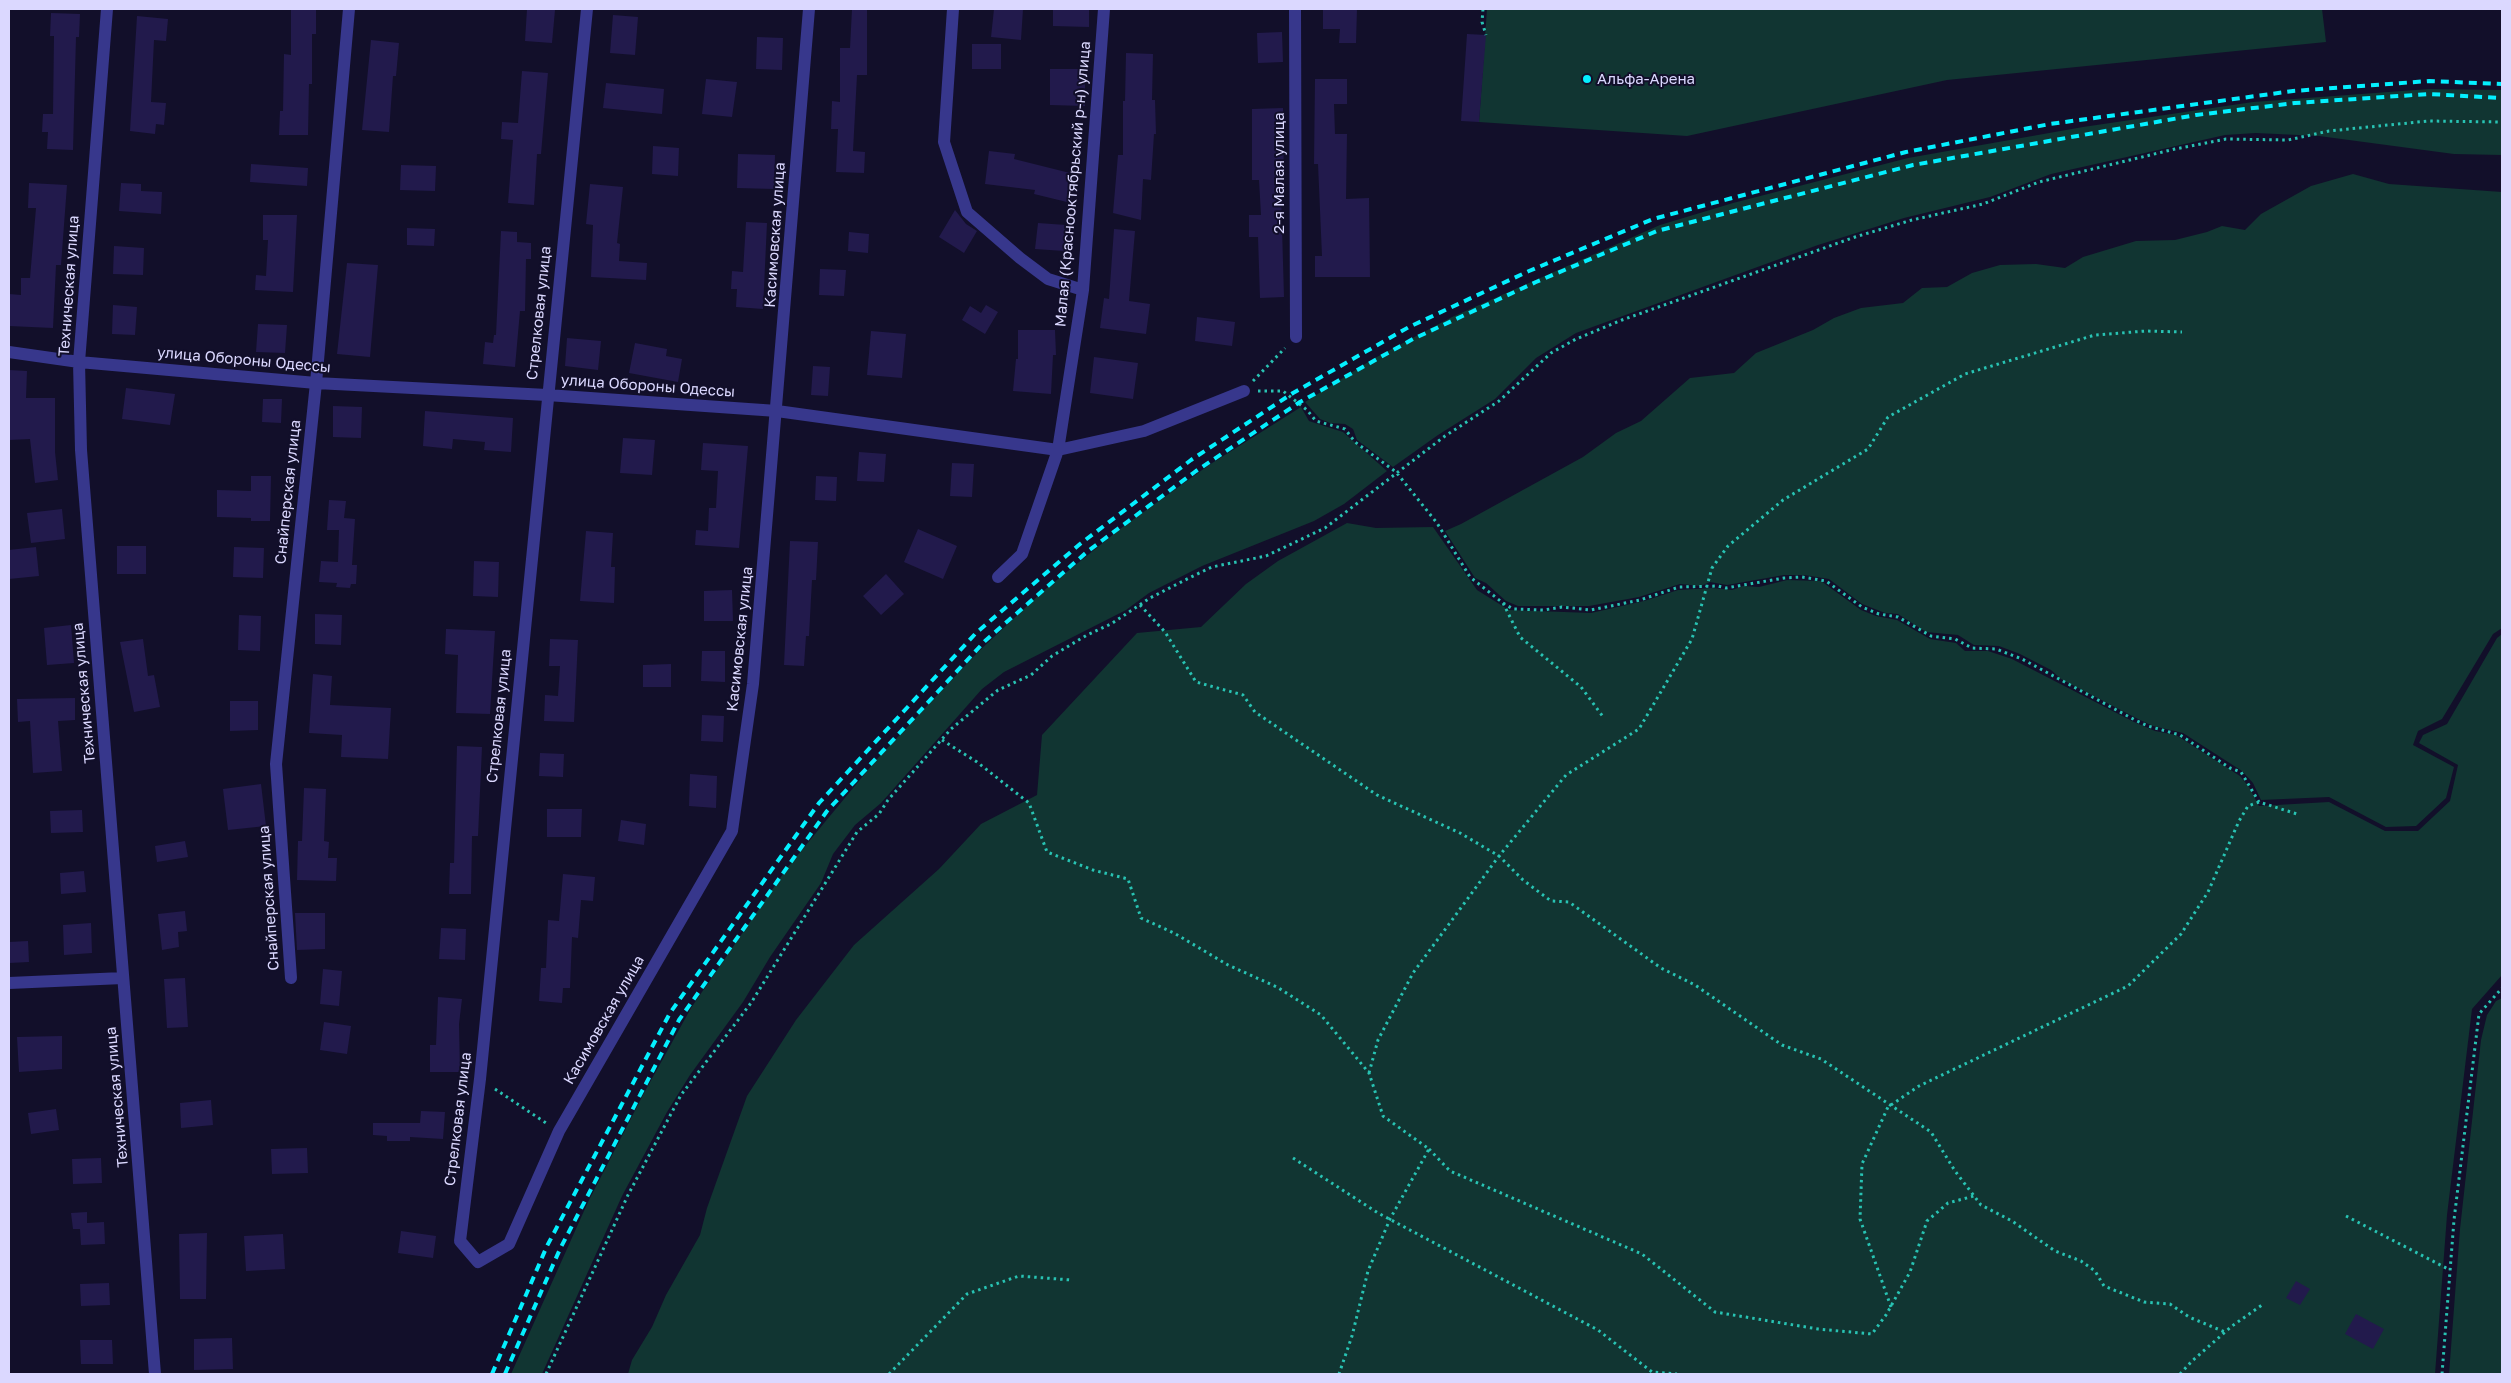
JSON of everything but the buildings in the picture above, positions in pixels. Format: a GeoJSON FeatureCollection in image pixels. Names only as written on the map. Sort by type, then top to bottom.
{"type":"FeatureCollection","features":[{"type":"Feature","properties":{"kind":"street","name":"Техническая улица"},"geometry":{"type":"LineString","coordinates":[[107,9],[79,362],[81,450],[155,1374]]}},
{"type":"Feature","properties":{"kind":"street","name":"Снайперская улица"},"geometry":{"type":"LineString","coordinates":[[291,978],[276,764],[316,383],[349,9]]}},
{"type":"Feature","properties":{"kind":"street","name":"Стрелковая улица"},"geometry":{"type":"LineString","coordinates":[[559,1131],[509,1244],[478,1262],[460,1241],[480,1079],[587,9]]}},
{"type":"Feature","properties":{"kind":"street","name":"Касимовская улица"},"geometry":{"type":"LineString","coordinates":[[559,1131],[732,831],[753,684],[809,9]]}},
{"type":"Feature","properties":{"kind":"street"},"geometry":{"type":"LineString","coordinates":[[953,9],[944,142],[967,212],[1020,258],[1048,279],[1083,290]]}},
{"type":"Feature","properties":{"kind":"street","name":"Малая (Краснооктябрьский р-н) улица"},"geometry":{"type":"LineString","coordinates":[[998,577],[1022,554],[1058,450],[1083,290],[1104,9]]}},
{"type":"Feature","properties":{"kind":"street","name":"2-я Малая улица"},"geometry":{"type":"LineString","coordinates":[[1295,9],[1296,337]]}},
{"type":"Feature","properties":{"kind":"street","name":"улица Обороны Одессы"},"geometry":{"type":"LineString","coordinates":[[9,352],[79,362],[316,383],[547,395],[777,411],[1058,450],[1144,431],[1244,391]]}},
{"type":"Feature","properties":{"kind":"street"},"geometry":{"type":"LineString","coordinates":[[9,983],[124,978]]}},
{"type":"Feature","properties":{"kind":"path"},"geometry":{"type":"LineString","coordinates":[[1483,9],[1482,22],[1486,35]]}},
{"type":"Feature","properties":{"kind":"path"},"geometry":{"type":"LineString","coordinates":[[546,1374],[628,1195],[680,1095],[751,1003],[857,832],[879,814],[942,740],[998,690],[1031,675],[1052,656],[1087,635],[1111,624],[1140,605],[1212,567],[1266,556],[1325,528],[1445,436],[1493,406],[1551,353],[1576,339],[1622,320],[1855,237],[1912,220],[1983,204],[2039,182],[2176,149],[2226,139],[2288,140],[2329,131],[2428,121],[2502,122]]}},
{"type":"Feature","properties":{"kind":"path"},"geometry":{"type":"LineString","coordinates":[[1369,1073],[1378,1040],[1413,973],[1499,856],[1566,775],[1639,729],[1692,639],[1712,568],[1728,546],[1783,500],[1868,449],[1888,417],[1965,374],[2095,335],[2146,331],[2182,332]]}},
{"type":"Feature","properties":{"kind":"path"},"geometry":{"type":"LineString","coordinates":[[1244,391],[1296,337]]}},
{"type":"Feature","properties":{"kind":"path"},"geometry":{"type":"LineString","coordinates":[[1244,391],[1283,391],[1307,410],[1316,421],[1345,429],[1355,442],[1396,472],[1437,524],[1470,577],[1513,609],[1544,610],[1562,607],[1591,610],[1640,600],[1679,587],[1708,586],[1726,588],[1784,578],[1802,577],[1826,581],[1862,607],[1879,614],[1898,617],[1931,636],[1955,638],[1972,648],[1996,649],[2022,659],[2135,720],[2148,726],[2180,734],[2230,768],[2240,772],[2258,802]]}},
{"type":"Feature","properties":{"kind":"path"},"geometry":{"type":"LineString","coordinates":[[1503,603],[1520,638],[1581,687],[1604,718]]}},
{"type":"Feature","properties":{"kind":"path"},"geometry":{"type":"LineString","coordinates":[[1140,605],[1165,632],[1196,682],[1243,695],[1255,712],[1377,795],[1460,832],[1499,856],[1523,880],[1551,902],[1569,902],[1662,968],[1696,985],[1782,1045],[1821,1059],[1891,1105],[1931,1132],[1955,1171],[1981,1205],[2012,1222],[2055,1251],[2081,1261],[2095,1271],[2104,1286],[2144,1302],[2170,1304],[2188,1317],[2226,1332]]}},
{"type":"Feature","properties":{"kind":"path"},"geometry":{"type":"LineString","coordinates":[[942,740],[977,762],[1029,803],[1047,852],[1093,870],[1128,879],[1141,918],[1174,933],[1228,965],[1277,987],[1321,1015],[1369,1073],[1383,1116],[1429,1149],[1450,1171],[1642,1254],[1715,1312],[1818,1329],[1872,1334],[1891,1307],[1910,1272],[1927,1221],[1948,1203],[1974,1196]]}},
{"type":"Feature","properties":{"kind":"path"},"geometry":{"type":"LineString","coordinates":[[1891,1307],[1860,1219],[1862,1164],[1891,1105],[1919,1086],[2128,986],[2181,934],[2208,892],[2239,821],[2248,806],[2258,802],[2297,814]]}},
{"type":"Feature","properties":{"kind":"path"},"geometry":{"type":"LineString","coordinates":[[2442,1374],[2454,1220],[2479,1014],[2502,988]]}},
{"type":"Feature","properties":{"kind":"path"},"geometry":{"type":"LineString","coordinates":[[480,1079],[559,1131]]}},
{"type":"Feature","properties":{"kind":"path"},"geometry":{"type":"LineString","coordinates":[[1339,1374],[1352,1336],[1368,1271],[1390,1219],[1429,1149]]}},
{"type":"Feature","properties":{"kind":"path"},"geometry":{"type":"LineString","coordinates":[[1293,1158],[1390,1219],[1598,1330],[1652,1372],[1677,1374]]}},
{"type":"Feature","properties":{"kind":"path"},"geometry":{"type":"LineString","coordinates":[[2346,1216],[2450,1270]]}},
{"type":"Feature","properties":{"kind":"path"},"geometry":{"type":"LineString","coordinates":[[889,1374],[967,1294],[1019,1276],[1071,1280]]}},
{"type":"Feature","properties":{"kind":"path"},"geometry":{"type":"LineString","coordinates":[[2180,1374],[2192,1361],[2226,1332],[2262,1305]]}},
{"type":"Feature","properties":{"kind":"green space"},"geometry":{"type":"Polygon","coordinates":[[[1487,9],[2322,9],[2326,42],[1947,80],[1687,136],[1479,122],[1487,9]]]}},
{"type":"Feature","properties":{"kind":"green space"},"geometry":{"type":"Polygon","coordinates":[[[2429,89],[2502,90],[2502,155],[2454,154],[2319,136],[2256,133],[2225,135],[2051,174],[1990,197],[1904,218],[1818,245],[1576,333],[1536,358],[1495,399],[1438,435],[1393,467],[1357,440],[1353,429],[1345,424],[1330,423],[1320,419],[1305,402],[1373,359],[1452,317],[1660,225],[1733,203],[1908,158],[2083,127],[2253,102],[2429,89]]]}},
{"type":"Feature","properties":{"kind":"green space"},"geometry":{"type":"Polygon","coordinates":[[[2353,174],[2389,184],[2502,192],[2502,628],[2493,634],[2442,719],[2418,731],[2413,745],[2454,767],[2446,798],[2416,826],[2386,827],[2329,797],[2261,800],[2253,783],[2242,771],[2183,733],[2153,726],[2140,720],[2061,679],[2051,670],[2020,654],[1999,646],[1974,645],[1958,635],[1926,632],[1898,614],[1885,613],[1862,604],[1829,579],[1804,575],[1784,575],[1727,585],[1710,582],[1701,586],[1680,584],[1639,597],[1589,606],[1518,606],[1506,601],[1486,583],[1475,578],[1445,531],[1583,457],[1616,433],[1641,421],[1690,378],[1734,373],[1756,353],[1813,330],[1834,318],[1861,308],[1903,303],[1922,288],[1947,287],[1972,273],[2000,265],[2036,264],[2065,268],[2083,257],[2136,241],[2175,240],[2222,226],[2245,230],[2261,214],[2311,186],[2353,174]]]}},
{"type":"Feature","properties":{"kind":"green space"},"geometry":{"type":"Polygon","coordinates":[[[1301,407],[1309,421],[1343,432],[1387,471],[1344,504],[1314,521],[1202,566],[1149,593],[1126,610],[1004,672],[982,689],[881,803],[855,825],[833,854],[821,883],[770,957],[743,1002],[690,1075],[667,1112],[622,1196],[542,1374],[511,1374],[588,1202],[644,1093],[691,1008],[787,868],[877,759],[978,652],[1042,592],[1120,529],[1209,465],[1301,407]]]}},
{"type":"Feature","properties":{"kind":"green space"},"geometry":{"type":"Polygon","coordinates":[[[1347,523],[1376,528],[1433,527],[1477,590],[1509,610],[1591,613],[1644,601],[1678,590],[1712,588],[1732,590],[1743,586],[1759,587],[1787,580],[1821,581],[1861,610],[1876,616],[1897,620],[1930,639],[1956,643],[1965,651],[1988,651],[2012,659],[2134,722],[2155,731],[2176,735],[2240,776],[2249,787],[2259,806],[2329,802],[2385,831],[2418,831],[2450,801],[2458,765],[2419,743],[2423,735],[2447,724],[2497,638],[2502,634],[2502,975],[2472,1009],[2447,1215],[2435,1374],[628,1374],[632,1360],[652,1327],[666,1295],[700,1235],[707,1208],[747,1096],[796,1020],[854,945],[939,869],[981,824],[1037,795],[1042,735],[1137,633],[1201,627],[1246,584],[1278,561],[1347,523]]]}},
{"type":"Feature","properties":{"kind":"green space"},"geometry":{"type":"Polygon","coordinates":[[[2502,998],[2502,1374],[2449,1374],[2460,1229],[2481,1040],[2487,1015],[2496,1001],[2502,998]]]}},
{"type":"Feature","properties":{"kind":"railway"},"geometry":{"type":"LineString","coordinates":[[492,1374],[547,1246],[670,1013],[819,803],[976,633],[1080,544],[1191,460],[1293,393],[1409,327],[1529,271],[1653,219],[1906,152],[2050,124],[2293,91],[2429,81],[2502,84]]}},
{"type":"Feature","properties":{"kind":"railway"},"geometry":{"type":"LineString","coordinates":[[505,1374],[560,1249],[679,1020],[827,811],[985,641],[1088,551],[1196,471],[1300,402],[1413,339],[1536,282],[1657,231],[1913,165],[2196,115],[2295,103],[2429,94],[2502,98]]}},
{"type":"Feature","properties":{"kind":"place","name":"Альфа-Арена"},"geometry":{"type":"Point","coordinates":[1587,79]}}]}
